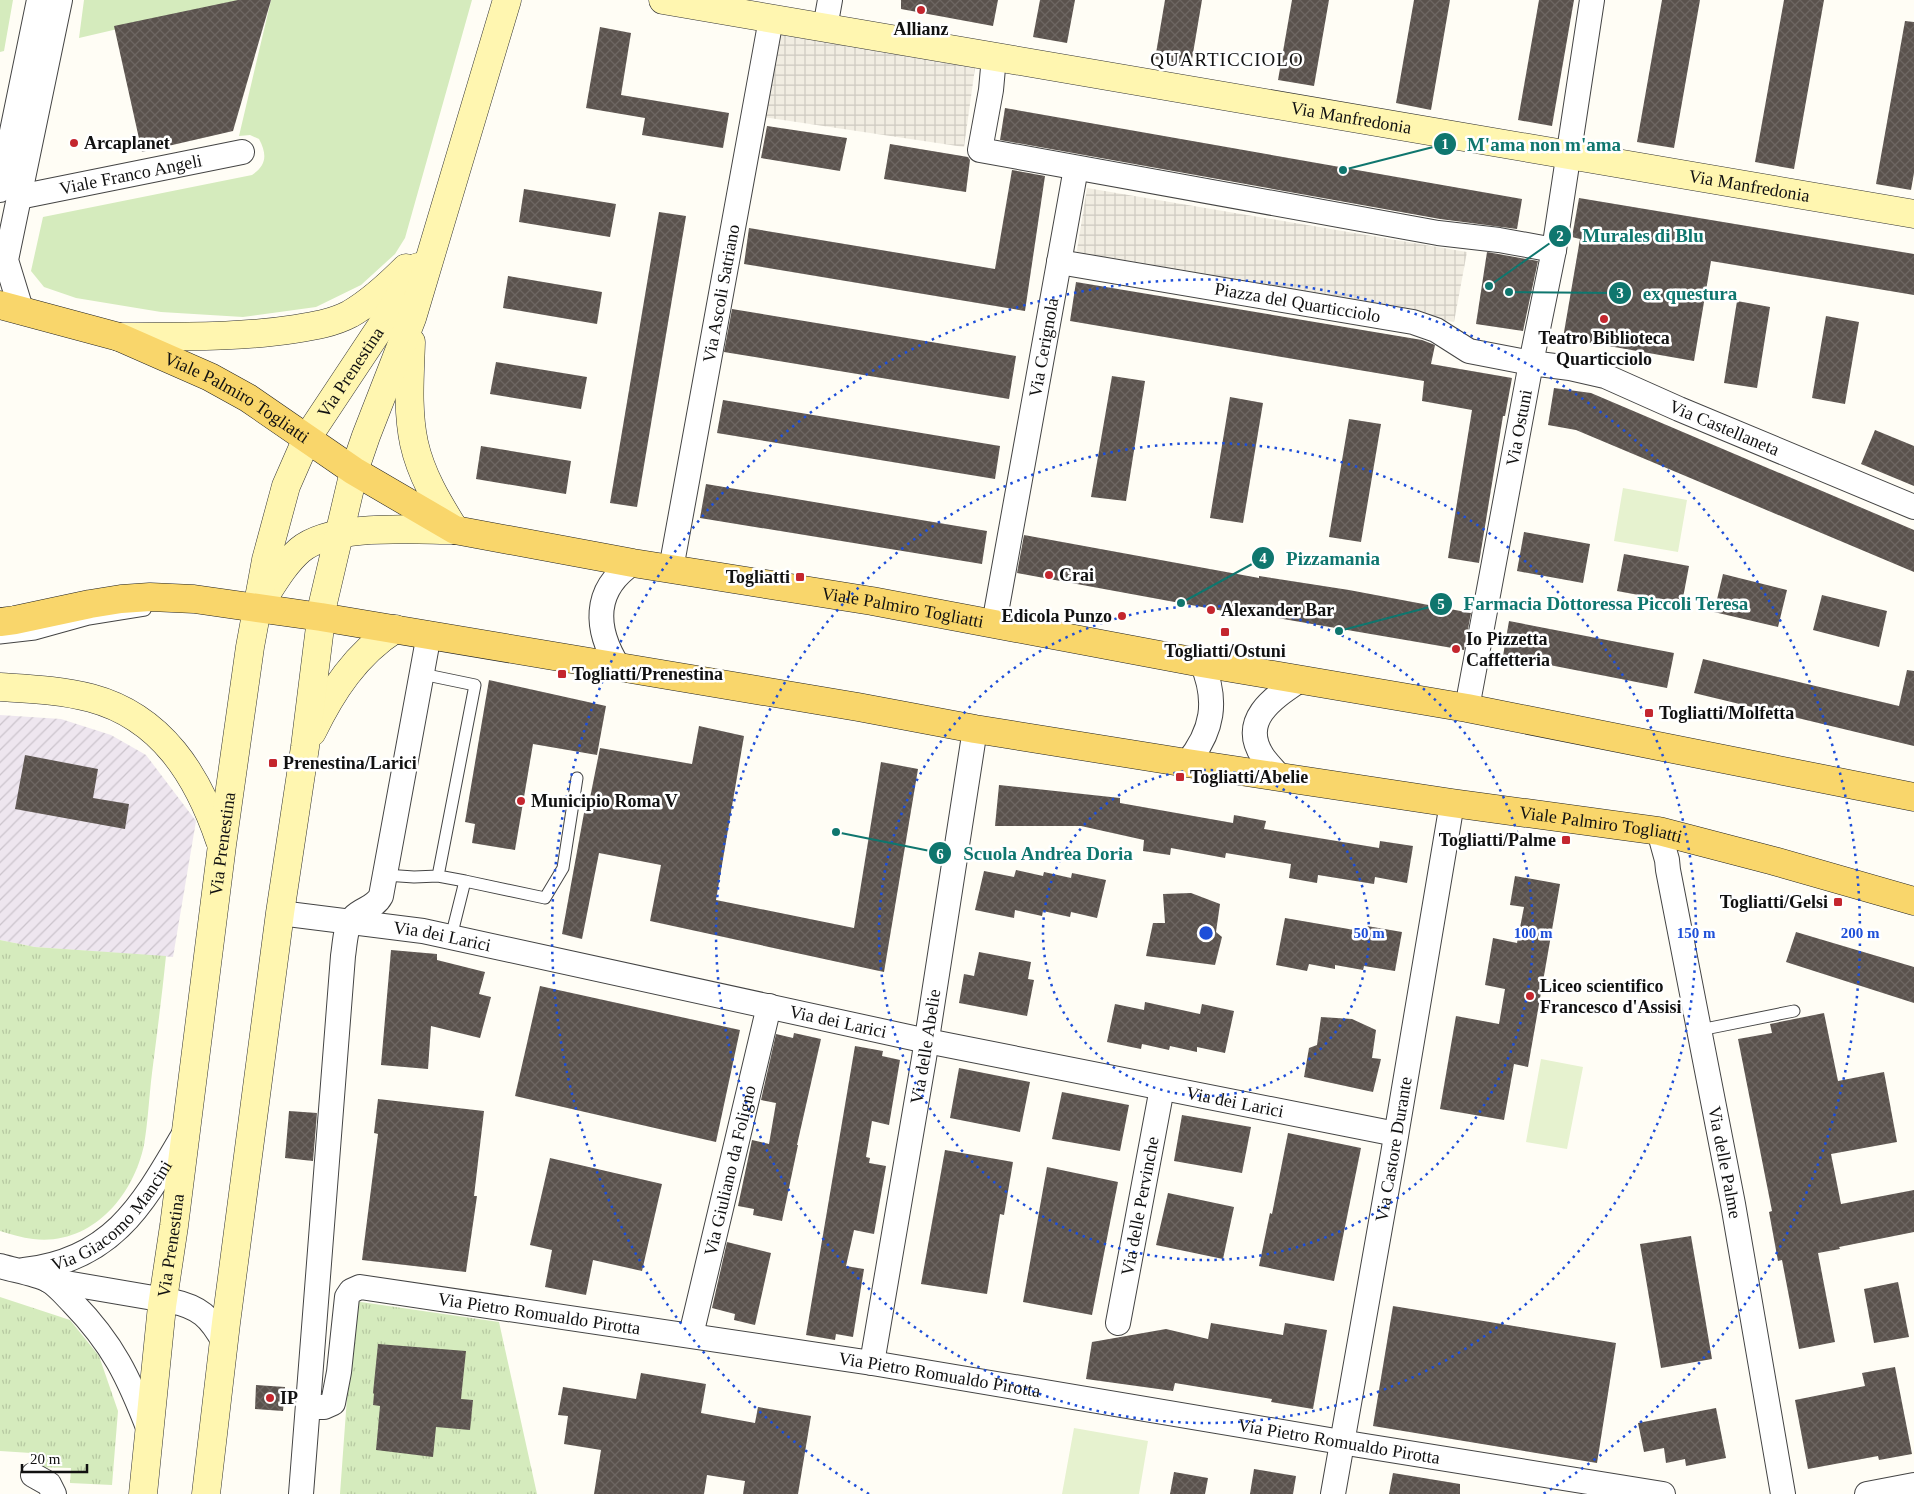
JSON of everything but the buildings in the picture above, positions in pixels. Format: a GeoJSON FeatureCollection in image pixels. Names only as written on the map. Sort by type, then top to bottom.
{"type":"FeatureCollection","features":[{"type":"Feature","properties":{"kind":"main road","name":"Via Prenestina"},"geometry":{"type":"LineString","coordinates":[[206,1494],[280,913],[321,617],[338,534],[354,471],[412,318],[507,0]]}},
{"type":"Feature","properties":{"kind":"main road"},"geometry":{"type":"LineString","coordinates":[[663,0],[771,19]]}},
{"type":"Feature","properties":{"kind":"main road","name":"Via Manfredonia"},"geometry":{"type":"LineString","coordinates":[[771,19],[1914,214]]}},
{"type":"Feature","properties":{"kind":"main road","name":"Via Prenestina"},"geometry":{"type":"LineString","coordinates":[[143,1494],[163,1299],[222,845],[246,670],[266,560],[291,473],[307,438],[380,328],[436,238]]}},
{"type":"Feature","properties":{"kind":"main road"},"geometry":{"type":"LineString","coordinates":[[119,338],[275,332],[330,322],[350,314],[374,297],[436,238]]}},
{"type":"Feature","properties":{"kind":"main road","name":"Viale Palmiro Togliatti"},"geometry":{"type":"LineString","coordinates":[[10,307],[119,338],[210,377],[248,398],[354,471],[455,530]]}},
{"type":"Feature","properties":{"kind":"main road"},"geometry":{"type":"LineString","coordinates":[[412,318],[410,404],[414,445],[428,482],[455,530]]}},
{"type":"Feature","properties":{"kind":"main road","name":"Viale Palmiro Togliatti"},"geometry":{"type":"LineString","coordinates":[[257,608],[297,553],[314,541],[338,534],[405,530],[455,530],[633,563],[872,600],[1202,663],[1467,708],[1914,797]]}},
{"type":"Feature","properties":{"kind":"main road","name":"Viale Palmiro Togliatti"},"geometry":{"type":"LineString","coordinates":[[0,622],[121,599],[150,596],[183,598],[321,617],[858,707],[975,729],[1281,778],[1659,832],[1774,861],[1914,901]]}},
{"type":"Feature","properties":{"kind":"main road"},"geometry":{"type":"LineString","coordinates":[[304,747],[330,699],[357,660],[376,642],[395,629]]}},
{"type":"Feature","properties":{"kind":"main road"},"geometry":{"type":"LineString","coordinates":[[0,687],[54,691],[91,698],[123,710],[146,725],[165,741],[183,763],[208,808],[222,845]]}},
{"type":"Feature","properties":{"kind":"street"},"geometry":{"type":"LineString","coordinates":[[10,307],[6,260],[10,194],[40,0]]}},
{"type":"Feature","properties":{"kind":"street"},"geometry":{"type":"LineString","coordinates":[[10,194],[60,0]]}},
{"type":"Feature","properties":{"kind":"street"},"geometry":{"type":"LineString","coordinates":[[825,28],[830,0]]}},
{"type":"Feature","properties":{"kind":"street","name":"Via Ostuni"},"geometry":{"type":"LineString","coordinates":[[1467,708],[1531,363],[1554,250],[1592,0]]}},
{"type":"Feature","properties":{"kind":"street","name":"Via Ascoli Satriano"},"geometry":{"type":"LineString","coordinates":[[671,568],[771,19]]}},
{"type":"Feature","properties":{"kind":"street"},"geometry":{"type":"LineString","coordinates":[[994,57],[980,150],[1438,233],[1498,240],[1554,250]]}},
{"type":"Feature","properties":{"kind":"street","name":"Viale Franco Angeli"},"geometry":{"type":"LineString","coordinates":[[10,194],[242,152]]}},
{"type":"Feature","properties":{"kind":"street","name":"Via Cerignola"},"geometry":{"type":"LineString","coordinates":[[994,624],[1076,168]]}},
{"type":"Feature","properties":{"kind":"street","name":"Piazza del Quarticciolo"},"geometry":{"type":"LineString","coordinates":[[1059,262],[1413,322],[1436,330],[1469,351],[1531,363]]}},
{"type":"Feature","properties":{"kind":"street","name":"Via Castellaneta"},"geometry":{"type":"LineString","coordinates":[[1531,363],[1570,368],[1605,376],[1914,507]]}},
{"type":"Feature","properties":{"kind":"street"},"geometry":{"type":"LineString","coordinates":[[619,668],[606,645],[601,626],[601,616],[609,589],[619,574],[633,563]]}},
{"type":"Feature","properties":{"kind":"street"},"geometry":{"type":"LineString","coordinates":[[301,1494],[341,978],[350,922],[355,916],[378,902],[381,896],[429,634]]}},
{"type":"Feature","properties":{"kind":"street"},"geometry":{"type":"LineString","coordinates":[[1187,763],[1203,741],[1208,729],[1210,716],[1210,687],[1202,663]]}},
{"type":"Feature","properties":{"kind":"street"},"geometry":{"type":"LineString","coordinates":[[1281,778],[1264,758],[1258,747],[1256,726],[1262,710],[1300,680]]}},
{"type":"Feature","properties":{"kind":"street","name":"Via delle Abelie"},"geometry":{"type":"LineString","coordinates":[[872,1363],[927,1041],[975,729]]}},
{"type":"Feature","properties":{"kind":"street","name":"Via Castore Durante"},"geometry":{"type":"LineString","coordinates":[[1333,1494],[1452,803]]}},
{"type":"Feature","properties":{"kind":"street","name":"Via delle Palme"},"geometry":{"type":"LineString","coordinates":[[1659,832],[1667,860],[1733,1204],[1783,1494]]}},
{"type":"Feature","properties":{"kind":"street","name":"Via dei Larici"},"geometry":{"type":"LineString","coordinates":[[280,913],[398,927],[451,937],[927,1041],[1396,1134]]}},
{"type":"Feature","properties":{"kind":"street","name":"Via Giuliano da Foligno"},"geometry":{"type":"LineString","coordinates":[[691,1336],[768,1006]]}},
{"type":"Feature","properties":{"kind":"street","name":"Via delle Pervinche"},"geometry":{"type":"LineString","coordinates":[[1118,1323],[1162,1088]]}},
{"type":"Feature","properties":{"kind":"street","name":"Via Giacomo Mancini"},"geometry":{"type":"LineString","coordinates":[[8,1268],[62,1262],[100,1244],[138,1207],[186,1131]]}},
{"type":"Feature","properties":{"kind":"street","name":"Via Giacomo Mancini"},"geometry":{"type":"LineString","coordinates":[[8,1268],[48,1280],[88,1318],[112,1350],[136,1397],[150,1430]]}},
{"type":"Feature","properties":{"kind":"street"},"geometry":{"type":"LineString","coordinates":[[48,1280],[184,1304],[201,1312],[213,1323],[224,1342]]}},
{"type":"Feature","properties":{"kind":"street","name":"Via Pietro Romualdo Pirotta"},"geometry":{"type":"LineString","coordinates":[[309,1407],[324,1407],[333,1403],[339,1372],[347,1296],[351,1291],[360,1287],[872,1363],[1663,1494]]}},
{"type":"Feature","properties":{"kind":"street"},"geometry":{"type":"LineString","coordinates":[[33,1476],[49,1484],[54,1494]]}},
{"type":"Feature","properties":{"kind":"street"},"geometry":{"type":"LineString","coordinates":[[1867,1494],[1914,1485]]}},
{"type":"Feature","properties":{"kind":"lane","name":"Viale Palmiro Togliatti"},"geometry":{"type":"LineString","coordinates":[[207,612],[231,613],[257,608]]}},
{"type":"Feature","properties":{"kind":"lane"},"geometry":{"type":"LineString","coordinates":[[0,638],[35,634],[89,619],[161,609],[189,610]]}},
{"type":"Feature","properties":{"kind":"lane"},"geometry":{"type":"LineString","coordinates":[[422,674],[475,685],[438,876]]}},
{"type":"Feature","properties":{"kind":"lane"},"geometry":{"type":"LineString","coordinates":[[385,875],[438,876],[545,898],[563,868],[578,778]]}},
{"type":"Feature","properties":{"kind":"lane"},"geometry":{"type":"LineString","coordinates":[[451,937],[465,882]]}},
{"type":"Feature","properties":{"kind":"lane"},"geometry":{"type":"LineString","coordinates":[[1700,1030],[1794,1011]]}},
{"type":"Feature","properties":{"kind":"shaded area"},"geometry":{"type":"Polygon","coordinates":[[[778,30],[976,61],[964,147],[763,117],[778,30]]]}},
{"type":"Feature","properties":{"kind":"shaded area"},"geometry":{"type":"Polygon","coordinates":[[[1087,188],[1467,252],[1454,322],[1076,256],[1087,188]]]}},
{"type":"Feature","properties":{"kind":"shaded area"},"geometry":{"type":"Polygon","coordinates":[[[0,715],[61,719],[111,735],[146,755],[196,821],[173,957],[35,947],[0,940],[0,715]]]}},
{"type":"Feature","properties":{"kind":"green space"},"geometry":{"type":"Polygon","coordinates":[[[0,0],[13,0],[4,51],[0,52],[0,0]]]}},
{"type":"Feature","properties":{"kind":"green space"},"geometry":{"type":"Polygon","coordinates":[[[84,0],[242,0],[79,38],[84,0]]]}},
{"type":"Feature","properties":{"kind":"green space"},"geometry":{"type":"Polygon","coordinates":[[[271,0],[472,0],[405,238],[395,254],[361,285],[316,307],[243,317],[161,312],[76,298],[44,287],[31,271],[43,217],[252,175],[261,167],[264,154],[259,139],[250,135],[239,136],[271,0]]]}},
{"type":"Feature","properties":{"kind":"green space"},"geometry":{"type":"Polygon","coordinates":[[[1623,488],[1687,500],[1678,552],[1614,541],[1623,488]]]}},
{"type":"Feature","properties":{"kind":"green space"},"geometry":{"type":"Polygon","coordinates":[[[0,940],[35,947],[166,956],[144,1145],[138,1164],[130,1183],[106,1214],[91,1226],[73,1235],[54,1239],[33,1239],[0,1231],[0,940]]]}},
{"type":"Feature","properties":{"kind":"green space"},"geometry":{"type":"Polygon","coordinates":[[[1541,1059],[1583,1067],[1567,1149],[1526,1142],[1541,1059]]]}},
{"type":"Feature","properties":{"kind":"green space"},"geometry":{"type":"Polygon","coordinates":[[[0,1297],[70,1320],[99,1356],[118,1411],[112,1485],[70,1483],[71,1468],[31,1467],[31,1453],[0,1451],[0,1297]]]}},
{"type":"Feature","properties":{"kind":"green space"},"geometry":{"type":"Polygon","coordinates":[[[354,1301],[499,1322],[537,1494],[340,1494],[354,1301]]]}},
{"type":"Feature","properties":{"kind":"green space"},"geometry":{"type":"Polygon","coordinates":[[[1074,1428],[1148,1441],[1139,1494],[1062,1494],[1074,1428]]]}},
{"type":"Feature","properties":{"kind":"place","name":"Allianz"},"geometry":{"type":"Point","coordinates":[921,10]}},
{"type":"Feature","properties":{"kind":"place","name":"Arcaplanet"},"geometry":{"type":"Point","coordinates":[74,143]}},
{"type":"Feature","properties":{"kind":"place","name":"M'ama non m'ama"},"geometry":{"type":"Point","coordinates":[1343,170]}},
{"type":"Feature","properties":{"kind":"place","name":"Murales di Blu"},"geometry":{"type":"Point","coordinates":[1489,286]}},
{"type":"Feature","properties":{"kind":"place","name":"ex questura"},"geometry":{"type":"Point","coordinates":[1509,292]}},
{"type":"Feature","properties":{"kind":"place","name":"Teatro Biblioteca Quarticciolo"},"geometry":{"type":"Point","coordinates":[1604,319]}},
{"type":"Feature","properties":{"kind":"place","name":"Crai"},"geometry":{"type":"Point","coordinates":[1049,575]}},
{"type":"Feature","properties":{"kind":"place","name":"Togliatti"},"geometry":{"type":"Point","coordinates":[800,577]}},
{"type":"Feature","properties":{"kind":"place","name":"Pizzamania"},"geometry":{"type":"Point","coordinates":[1181,603]}},
{"type":"Feature","properties":{"kind":"place","name":"Alexander Bar"},"geometry":{"type":"Point","coordinates":[1211,610]}},
{"type":"Feature","properties":{"kind":"place","name":"Edicola Punzo"},"geometry":{"type":"Point","coordinates":[1122,616]}},
{"type":"Feature","properties":{"kind":"place","name":"Farmacia Dottoressa Piccoli Teresa"},"geometry":{"type":"Point","coordinates":[1339,631]}},
{"type":"Feature","properties":{"kind":"place","name":"Togliatti/Ostuni"},"geometry":{"type":"Point","coordinates":[1225,632]}},
{"type":"Feature","properties":{"kind":"place","name":"Io Pizzetta Caffetteria"},"geometry":{"type":"Point","coordinates":[1456,649]}},
{"type":"Feature","properties":{"kind":"place","name":"Togliatti/Prenestina"},"geometry":{"type":"Point","coordinates":[562,674]}},
{"type":"Feature","properties":{"kind":"place","name":"Togliatti/Molfetta"},"geometry":{"type":"Point","coordinates":[1649,713]}},
{"type":"Feature","properties":{"kind":"place","name":"Prenestina/Larici"},"geometry":{"type":"Point","coordinates":[273,763]}},
{"type":"Feature","properties":{"kind":"place","name":"Togliatti/Abelie"},"geometry":{"type":"Point","coordinates":[1180,777]}},
{"type":"Feature","properties":{"kind":"place","name":"Municipio Roma V"},"geometry":{"type":"Point","coordinates":[521,801]}},
{"type":"Feature","properties":{"kind":"place","name":"Scuola Andrea Doria"},"geometry":{"type":"Point","coordinates":[836,832]}},
{"type":"Feature","properties":{"kind":"place","name":"Togliatti/Palme"},"geometry":{"type":"Point","coordinates":[1566,840]}},
{"type":"Feature","properties":{"kind":"place","name":"Togliatti/Gelsi"},"geometry":{"type":"Point","coordinates":[1838,902]}},
{"type":"Feature","properties":{"kind":"place","name":"Liceo scientifico Francesco d'Assisi"},"geometry":{"type":"Point","coordinates":[1530,996]}},
{"type":"Feature","properties":{"kind":"place","name":"IP"},"geometry":{"type":"Point","coordinates":[270,1398]}},
{"type":"Feature","properties":{"kind":"district","name":"QUARTICCIOLO"},"geometry":{"type":"Point","coordinates":[1227,59]}}]}
